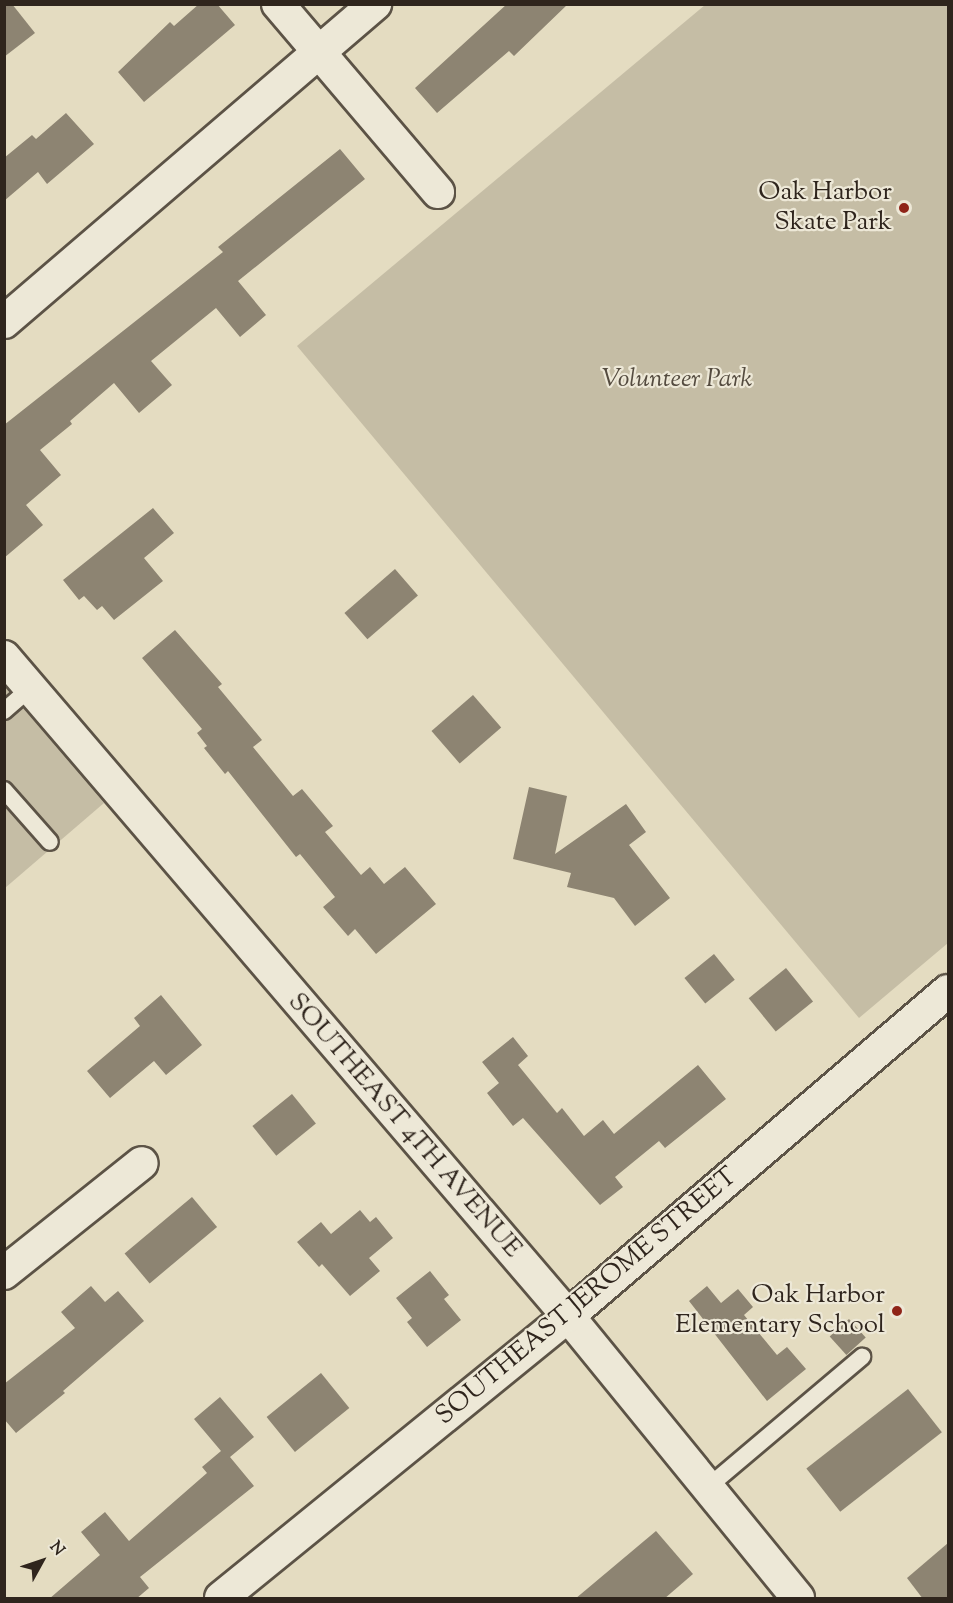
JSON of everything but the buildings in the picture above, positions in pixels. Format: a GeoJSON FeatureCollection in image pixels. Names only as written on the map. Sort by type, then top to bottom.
{"type":"FeatureCollection","features":[{"type":"Feature","properties":{"kind":"street"},"geometry":{"type":"LineString","coordinates":[[278,4],[438,192]]}},
{"type":"Feature","properties":{"kind":"street"},"geometry":{"type":"LineString","coordinates":[[4,322],[375,4]]}},
{"type":"Feature","properties":{"kind":"street","name":"SOUTHEAST 4TH AVENUE"},"geometry":{"type":"LineString","coordinates":[[4,657],[568,1316],[798,1599]]}},
{"type":"Feature","properties":{"kind":"street","name":"SOUTHEAST JEROME STREET"},"geometry":{"type":"LineString","coordinates":[[221,1599],[568,1316],[948,991]]}},
{"type":"Feature","properties":{"kind":"street"},"geometry":{"type":"LineString","coordinates":[[4,1273],[142,1163]]}},
{"type":"Feature","properties":{"kind":"lane"},"geometry":{"type":"LineString","coordinates":[[4,711],[30,688]]}},
{"type":"Feature","properties":{"kind":"lane"},"geometry":{"type":"LineString","coordinates":[[4,790],[50,842]]}},
{"type":"Feature","properties":{"kind":"lane"},"geometry":{"type":"LineString","coordinates":[[708,1487],[862,1357]]}},
{"type":"Feature","properties":{"kind":"green space","name":"Volunteer Park"},"geometry":{"type":"Polygon","coordinates":[[[705,5],[948,5],[948,943],[859,1018],[297,346],[705,5]]]}},
{"type":"Feature","properties":{"kind":"green space"},"geometry":{"type":"Polygon","coordinates":[[[4,686],[104,803],[5,888],[4,888],[4,686]]]}},
{"type":"Feature","properties":{"kind":"place","name":"Oak Harbor Skate Park"},"geometry":{"type":"Point","coordinates":[904,208]}},
{"type":"Feature","properties":{"kind":"place","name":"Oak Harbor Elementary School"},"geometry":{"type":"Point","coordinates":[897,1311]}}]}
